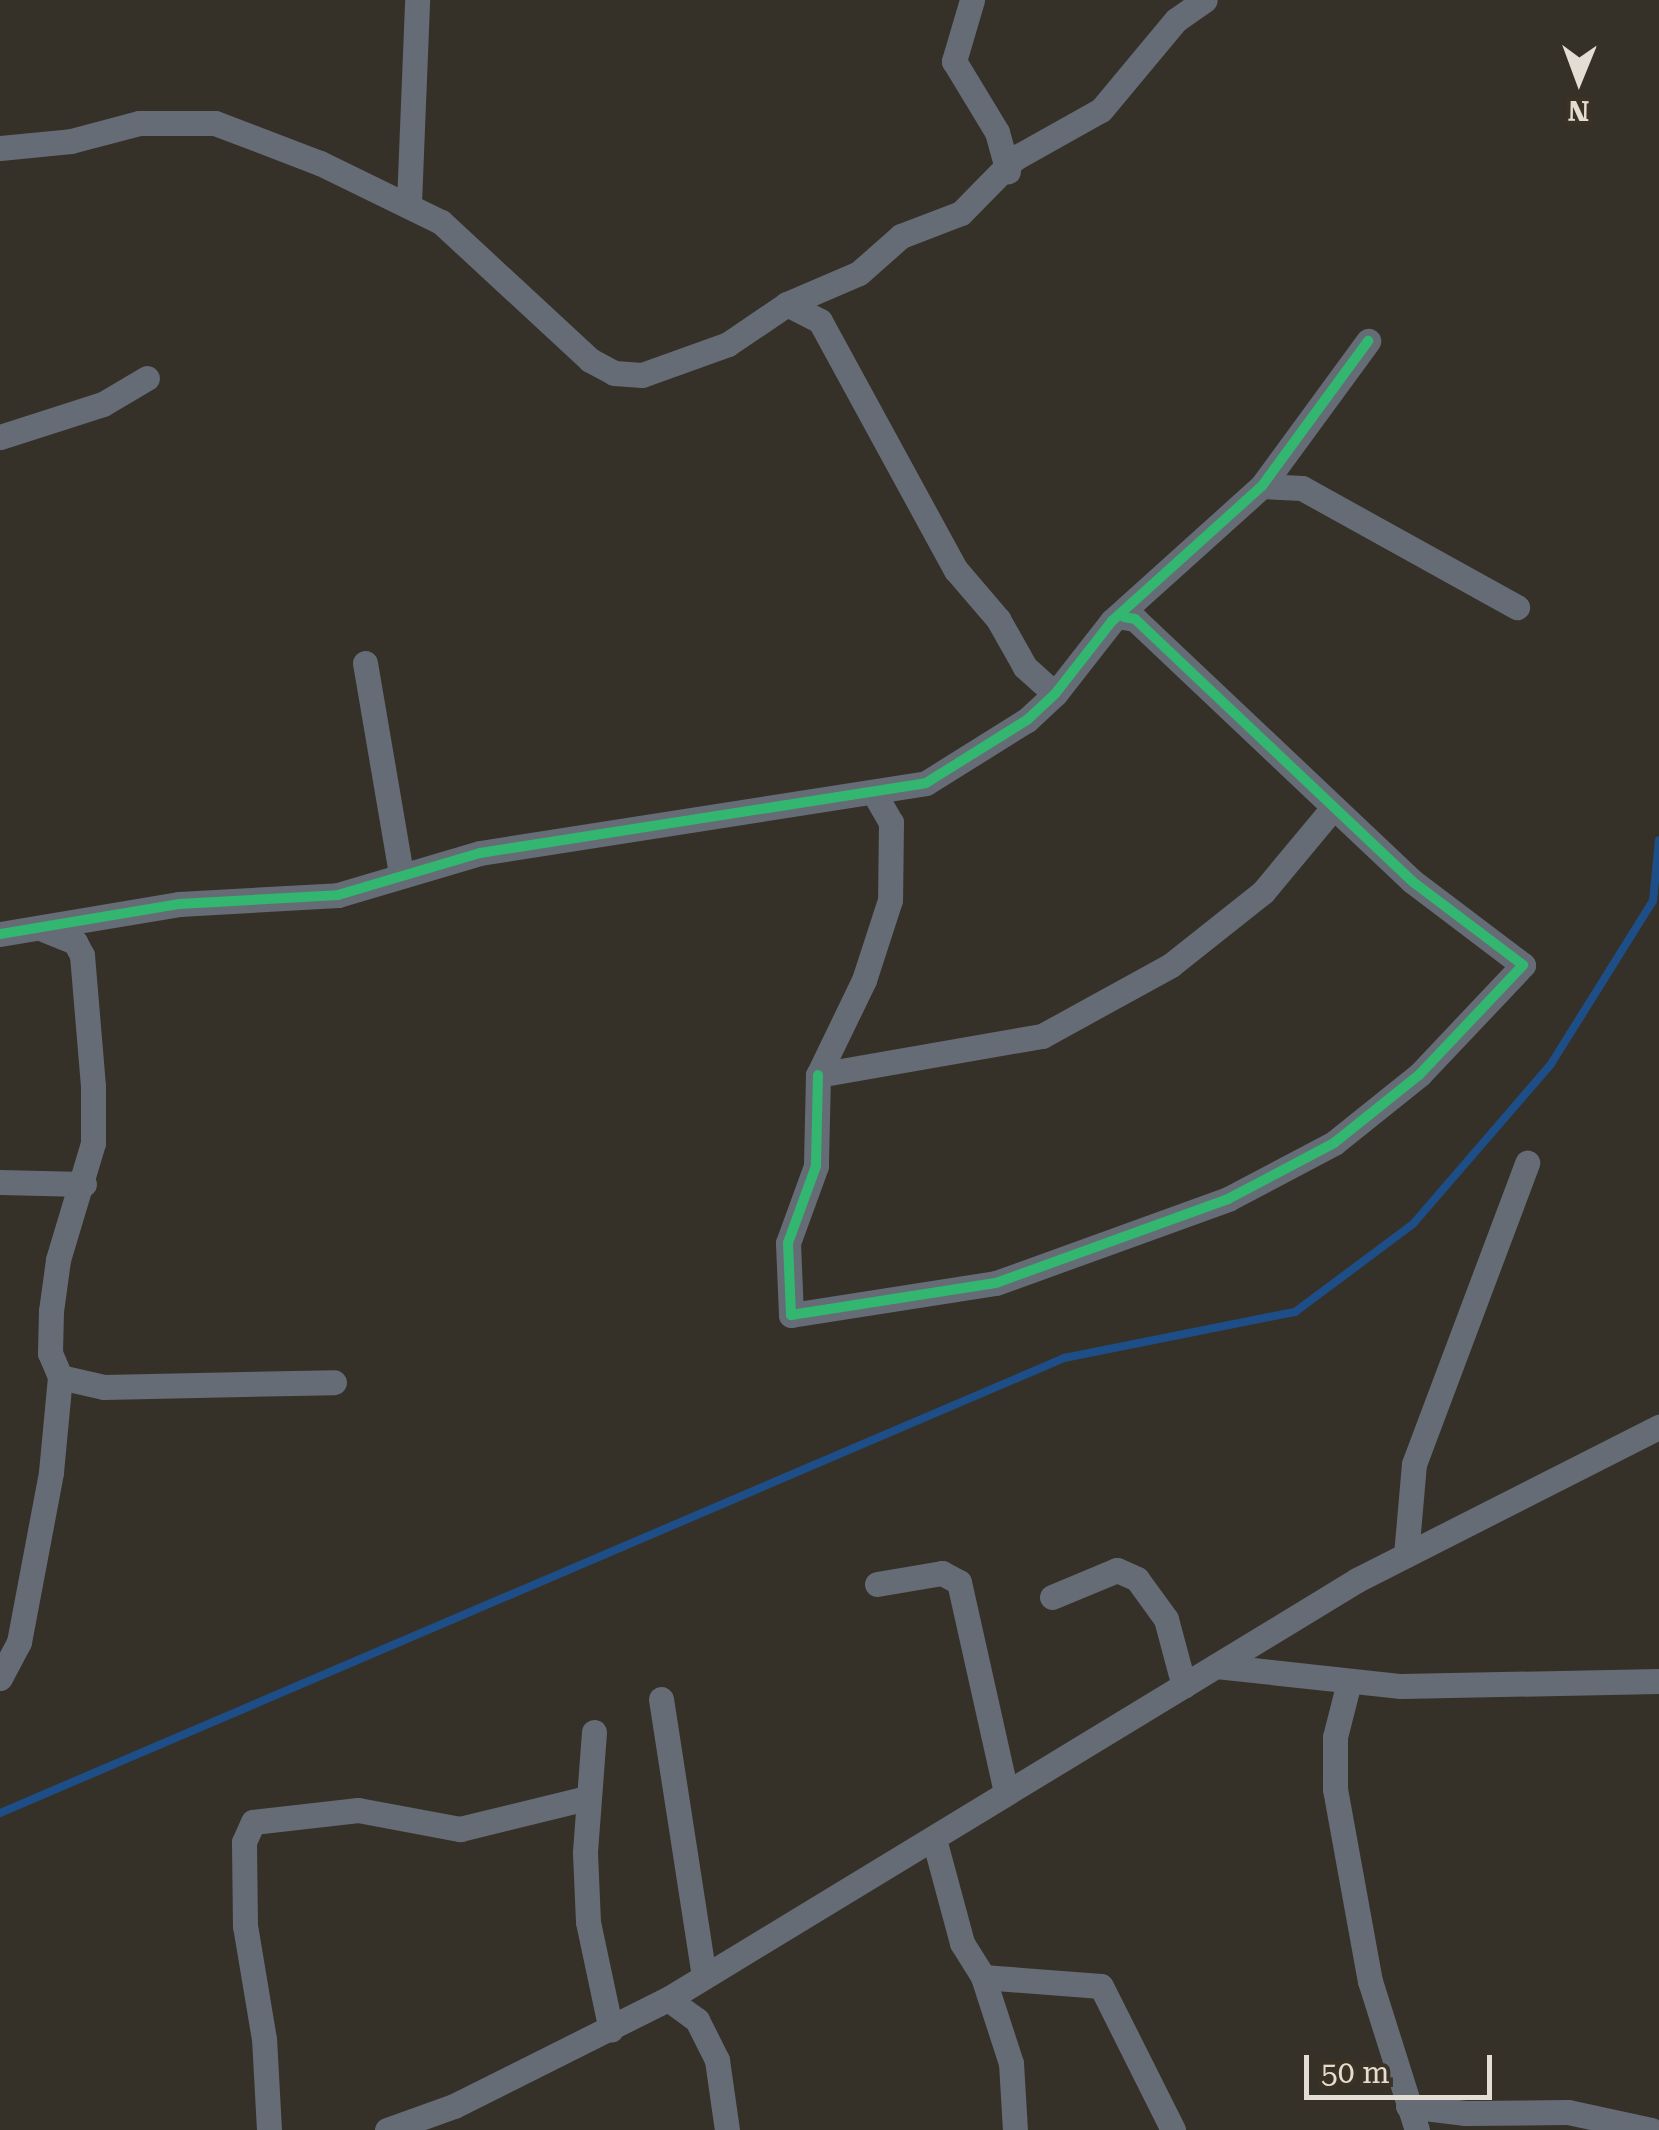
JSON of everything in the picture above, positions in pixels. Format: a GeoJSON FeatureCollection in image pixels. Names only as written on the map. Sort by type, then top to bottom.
{"type":"FeatureCollection","features":[{"type":"Feature","properties":{"kind":"street"},"geometry":{"type":"LineString","coordinates":[[408,203],[417,0]]}},
{"type":"Feature","properties":{"kind":"street"},"geometry":{"type":"LineString","coordinates":[[972,0],[954,60],[997,132],[1008,172]]}},
{"type":"Feature","properties":{"kind":"street"},"geometry":{"type":"LineString","coordinates":[[0,148],[70,141],[139,123],[215,123],[408,203],[441,222],[554,333],[614,372],[642,375],[676,367],[728,344],[787,304],[836,286],[901,236],[961,213],[1008,172],[1015,158],[1057,129],[1101,110],[1176,20],[1205,0]]}},
{"type":"Feature","properties":{"kind":"street"},"geometry":{"type":"LineString","coordinates":[[787,304],[820,321],[956,570],[998,619],[1025,667],[1055,694]]}},
{"type":"Feature","properties":{"kind":"street"},"geometry":{"type":"LineString","coordinates":[[0,934],[179,904],[338,895],[400,874],[578,835],[926,783],[1027,720],[1055,694],[1112,621],[1124,617],[1262,486],[1368,341]]}},
{"type":"Feature","properties":{"kind":"street"},"geometry":{"type":"LineString","coordinates":[[0,438],[102,404],[148,378]]}},
{"type":"Feature","properties":{"kind":"street"},"geometry":{"type":"LineString","coordinates":[[1262,486],[1302,488],[1517,607]]}},
{"type":"Feature","properties":{"kind":"street"},"geometry":{"type":"LineString","coordinates":[[874,793],[891,822],[890,900],[864,980],[818,1075],[816,1166],[788,1243],[791,1315],[996,1283],[1228,1199],[1334,1143],[1420,1074],[1523,965],[1412,880],[1332,809],[1135,619],[1124,617]]}},
{"type":"Feature","properties":{"kind":"street"},"geometry":{"type":"LineString","coordinates":[[365,663],[400,874]]}},
{"type":"Feature","properties":{"kind":"street"},"geometry":{"type":"LineString","coordinates":[[818,1075],[1042,1036],[1170,965],[1263,892],[1332,809]]}},
{"type":"Feature","properties":{"kind":"street"},"geometry":{"type":"LineString","coordinates":[[0,1678],[19,1642],[52,1472],[60,1377],[50,1353],[51,1311],[58,1260],[84,1184],[93,1142],[84,965],[76,942],[36,927]]}},
{"type":"Feature","properties":{"kind":"street"},"geometry":{"type":"LineString","coordinates":[[1406,1555],[1414,1464],[1527,1163]]}},
{"type":"Feature","properties":{"kind":"street"},"geometry":{"type":"LineString","coordinates":[[0,1182],[84,1184]]}},
{"type":"Feature","properties":{"kind":"street"},"geometry":{"type":"LineString","coordinates":[[60,1377],[104,1387],[334,1382]]}},
{"type":"Feature","properties":{"kind":"street"},"geometry":{"type":"LineString","coordinates":[[388,2130],[611,2030],[668,1999],[1006,1792],[1406,1555],[1659,1426]]}},
{"type":"Feature","properties":{"kind":"street"},"geometry":{"type":"LineString","coordinates":[[1052,1597],[1117,1570],[1137,1579],[1166,1619],[1184,1686]]}},
{"type":"Feature","properties":{"kind":"street"},"geometry":{"type":"LineString","coordinates":[[878,1584],[942,1573],[960,1582],[1006,1792]]}},
{"type":"Feature","properties":{"kind":"street"},"geometry":{"type":"LineString","coordinates":[[1216,1666],[1349,1682],[1483,1688],[1659,1680]]}},
{"type":"Feature","properties":{"kind":"street"},"geometry":{"type":"LineString","coordinates":[[1349,1682],[1335,1737],[1335,1789],[1370,1981],[1413,2118],[1568,2112],[1651,2130]]}},
{"type":"Feature","properties":{"kind":"street"},"geometry":{"type":"LineString","coordinates":[[662,1699],[704,1977]]}},
{"type":"Feature","properties":{"kind":"street"},"geometry":{"type":"LineString","coordinates":[[594,1732],[587,1798],[588,1922],[611,2030]]}},
{"type":"Feature","properties":{"kind":"street"},"geometry":{"type":"LineString","coordinates":[[268,2130],[264,2039],[245,1926],[244,1842],[253,1822],[358,1810],[460,1829],[587,1798]]}},
{"type":"Feature","properties":{"kind":"street"},"geometry":{"type":"LineString","coordinates":[[934,1838],[962,1943],[983,1977],[1011,2064],[1014,2130]]}},
{"type":"Feature","properties":{"kind":"street"},"geometry":{"type":"LineString","coordinates":[[983,1977],[1101,1986],[1173,2130]]}},
{"type":"Feature","properties":{"kind":"street"},"geometry":{"type":"LineString","coordinates":[[668,1999],[696,2020],[717,2060],[727,2130]]}},
{"type":"Feature","properties":{"kind":"waterway"},"geometry":{"type":"LineString","coordinates":[[0,1813],[1064,1358],[1295,1312],[1413,1224],[1551,1064],[1653,901],[1659,840]]}},
{"type":"Feature","properties":{"kind":"cycle path"},"geometry":{"type":"LineString","coordinates":[[0,934],[179,904],[338,895],[480,853],[926,783],[1027,720],[1055,694],[1112,621],[1262,486],[1368,341]]}},
{"type":"Feature","properties":{"kind":"cycle path"},"geometry":{"type":"LineString","coordinates":[[818,1075],[816,1166],[788,1243],[791,1315],[996,1283],[1228,1199],[1334,1143],[1420,1074],[1523,965],[1412,881],[1135,619],[1124,617]]}}]}
